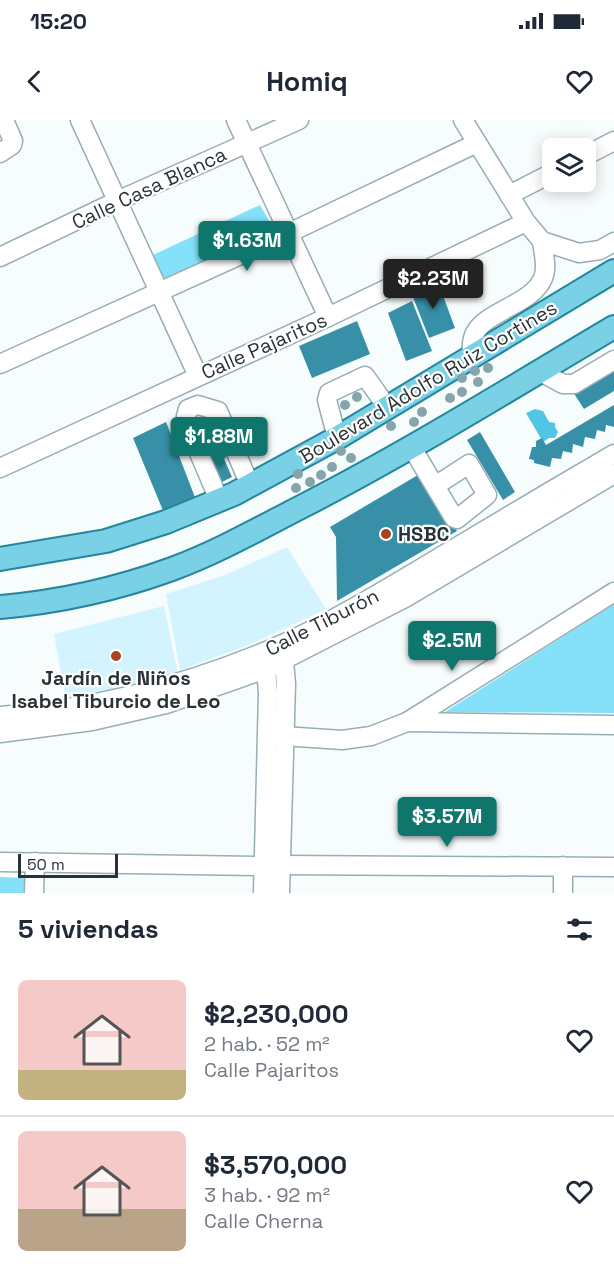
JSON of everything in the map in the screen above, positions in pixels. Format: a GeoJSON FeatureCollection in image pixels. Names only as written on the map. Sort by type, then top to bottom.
{"type":"FeatureCollection","features":[{"type":"Feature","properties":{"kind":"main road","name":"Boulevard Adolfo Ruiz Cortines"},"geometry":{"type":"LineString","coordinates":[[0,559],[106,541],[166,522],[219,500],[337,438],[471,355],[614,271]]}},
{"type":"Feature","properties":{"kind":"main road"},"geometry":{"type":"LineString","coordinates":[[0,607],[82,595],[173,568],[232,542],[350,482],[614,327]]}},
{"type":"Feature","properties":{"kind":"street"},"geometry":{"type":"LineString","coordinates":[[0,153],[12,145],[4,120]]}},
{"type":"Feature","properties":{"kind":"street"},"geometry":{"type":"LineString","coordinates":[[80,120],[198,376]]}},
{"type":"Feature","properties":{"kind":"street"},"geometry":{"type":"LineString","coordinates":[[236,120],[328,317]]}},
{"type":"Feature","properties":{"kind":"street","name":"Calle Casa Blanca"},"geometry":{"type":"LineString","coordinates":[[0,257],[117,201],[299,120]]}},
{"type":"Feature","properties":{"kind":"street"},"geometry":{"type":"LineString","coordinates":[[463,120],[526,222],[542,241],[579,253],[600,250],[614,242]]}},
{"type":"Feature","properties":{"kind":"street"},"geometry":{"type":"LineString","coordinates":[[596,150],[614,141]]}},
{"type":"Feature","properties":{"kind":"street"},"geometry":{"type":"LineString","coordinates":[[0,364],[289,233],[477,143]]}},
{"type":"Feature","properties":{"kind":"street"},"geometry":{"type":"LineString","coordinates":[[509,195],[542,178]]}},
{"type":"Feature","properties":{"kind":"street","name":"Calle Pajaritos"},"geometry":{"type":"LineString","coordinates":[[0,468],[328,317],[526,222]]}},
{"type":"Feature","properties":{"kind":"street"},"geometry":{"type":"LineString","coordinates":[[471,355],[472,342],[480,326],[528,295],[543,278],[545,269],[542,241]]}},
{"type":"Feature","properties":{"kind":"street"},"geometry":{"type":"LineString","coordinates":[[539,371],[563,384],[574,384],[614,360]]}},
{"type":"Feature","properties":{"kind":"street"},"geometry":{"type":"LineString","coordinates":[[337,438],[327,400],[329,393],[365,376],[387,407]]}},
{"type":"Feature","properties":{"kind":"street"},"geometry":{"type":"LineString","coordinates":[[219,500],[187,424],[188,409],[198,405],[218,411],[250,485]]}},
{"type":"Feature","properties":{"kind":"street"},"geometry":{"type":"LineString","coordinates":[[411,447],[435,486]]}},
{"type":"Feature","properties":{"kind":"street","name":"Calle Tiburón"},"geometry":{"type":"LineString","coordinates":[[281,653],[614,454]]}},
{"type":"Feature","properties":{"kind":"street","name":"Calle Tiburón"},"geometry":{"type":"LineString","coordinates":[[0,734],[92,721],[166,704],[405,598],[614,474]]}},
{"type":"Feature","properties":{"kind":"street"},"geometry":{"type":"LineString","coordinates":[[283,736],[342,740],[370,736],[407,722],[614,592]]}},
{"type":"Feature","properties":{"kind":"street"},"geometry":{"type":"LineString","coordinates":[[262,893],[272,866],[283,736],[285,684],[281,653]]}},
{"type":"Feature","properties":{"kind":"street"},"geometry":{"type":"LineString","coordinates":[[263,661],[268,693],[272,866],[280,893]]}},
{"type":"Feature","properties":{"kind":"street","name":"Calle Tiburón"},"geometry":{"type":"LineString","coordinates":[[0,716],[32,714],[98,702],[179,682],[231,665],[263,661]]}},
{"type":"Feature","properties":{"kind":"street"},"geometry":{"type":"LineString","coordinates":[[407,722],[614,725]]}},
{"type":"Feature","properties":{"kind":"street"},"geometry":{"type":"LineString","coordinates":[[0,862],[614,867]]}},
{"type":"Feature","properties":{"kind":"street"},"geometry":{"type":"LineString","coordinates":[[34,893],[35,862]]}},
{"type":"Feature","properties":{"kind":"street"},"geometry":{"type":"LineString","coordinates":[[563,866],[563,893]]}},
{"type":"Feature","properties":{"kind":"shaded area"},"geometry":{"type":"Polygon","coordinates":[[[260,205],[275,231],[167,284],[153,255],[260,205]]]}},
{"type":"Feature","properties":{"kind":"shaded area"},"geometry":{"type":"Polygon","coordinates":[[[535,409],[543,411],[549,422],[555,423],[558,432],[555,438],[549,438],[543,442],[526,413],[535,409]]]}},
{"type":"Feature","properties":{"kind":"shaded area"},"geometry":{"type":"Polygon","coordinates":[[[287,547],[326,609],[251,644],[180,670],[166,594],[225,575],[287,547]]]}},
{"type":"Feature","properties":{"kind":"shaded area"},"geometry":{"type":"Polygon","coordinates":[[[614,604],[614,713],[445,712],[614,604]]]}},
{"type":"Feature","properties":{"kind":"shaded area","name":"Jardín de Niños Isabel Tiburcio de Leo"},"geometry":{"type":"Polygon","coordinates":[[[164,606],[179,679],[67,705],[54,634],[164,606]]]}},
{"type":"Feature","properties":{"kind":"shaded area"},"geometry":{"type":"Polygon","coordinates":[[[0,877],[24,878],[24,893],[0,893],[0,877]]]}},
{"type":"Feature","properties":{"kind":"building"},"geometry":{"type":"Polygon","coordinates":[[[438,282],[455,328],[429,338],[411,292],[438,282]]]}},
{"type":"Feature","properties":{"kind":"building"},"geometry":{"type":"Polygon","coordinates":[[[412,301],[432,351],[406,361],[388,313],[412,301]]]}},
{"type":"Feature","properties":{"kind":"building"},"geometry":{"type":"Polygon","coordinates":[[[357,321],[370,354],[312,378],[299,346],[357,321]]]}},
{"type":"Feature","properties":{"kind":"building"},"geometry":{"type":"Polygon","coordinates":[[[614,367],[614,391],[584,409],[573,392],[614,367]]]}},
{"type":"Feature","properties":{"kind":"building"},"geometry":{"type":"Polygon","coordinates":[[[614,405],[614,427],[606,425],[605,432],[597,430],[595,439],[585,437],[583,447],[573,444],[572,453],[563,451],[561,459],[552,458],[550,467],[534,463],[534,460],[529,459],[532,447],[536,447],[536,441],[542,438],[546,445],[614,405]]]}},
{"type":"Feature","properties":{"kind":"building"},"geometry":{"type":"Polygon","coordinates":[[[166,422],[196,500],[164,513],[133,438],[166,422]]]}},
{"type":"Feature","properties":{"kind":"building"},"geometry":{"type":"Polygon","coordinates":[[[480,432],[515,492],[503,500],[467,440],[480,432]]]}},
{"type":"Feature","properties":{"kind":"building"},"geometry":{"type":"Polygon","coordinates":[[[221,452],[232,477],[218,484],[206,459],[221,452]]]}},
{"type":"Feature","properties":{"kind":"building"},"geometry":{"type":"Polygon","coordinates":[[[423,472],[457,531],[337,601],[336,537],[330,527],[423,472]]]}},
{"type":"Feature","properties":{"kind":"place","name":"HSBC"},"geometry":{"type":"Point","coordinates":[386,534]}},
{"type":"Feature","properties":{"kind":"place","name":"Jardín de Niños Isabel Tiburcio de Leo"},"geometry":{"type":"Point","coordinates":[116,656]}}]}
